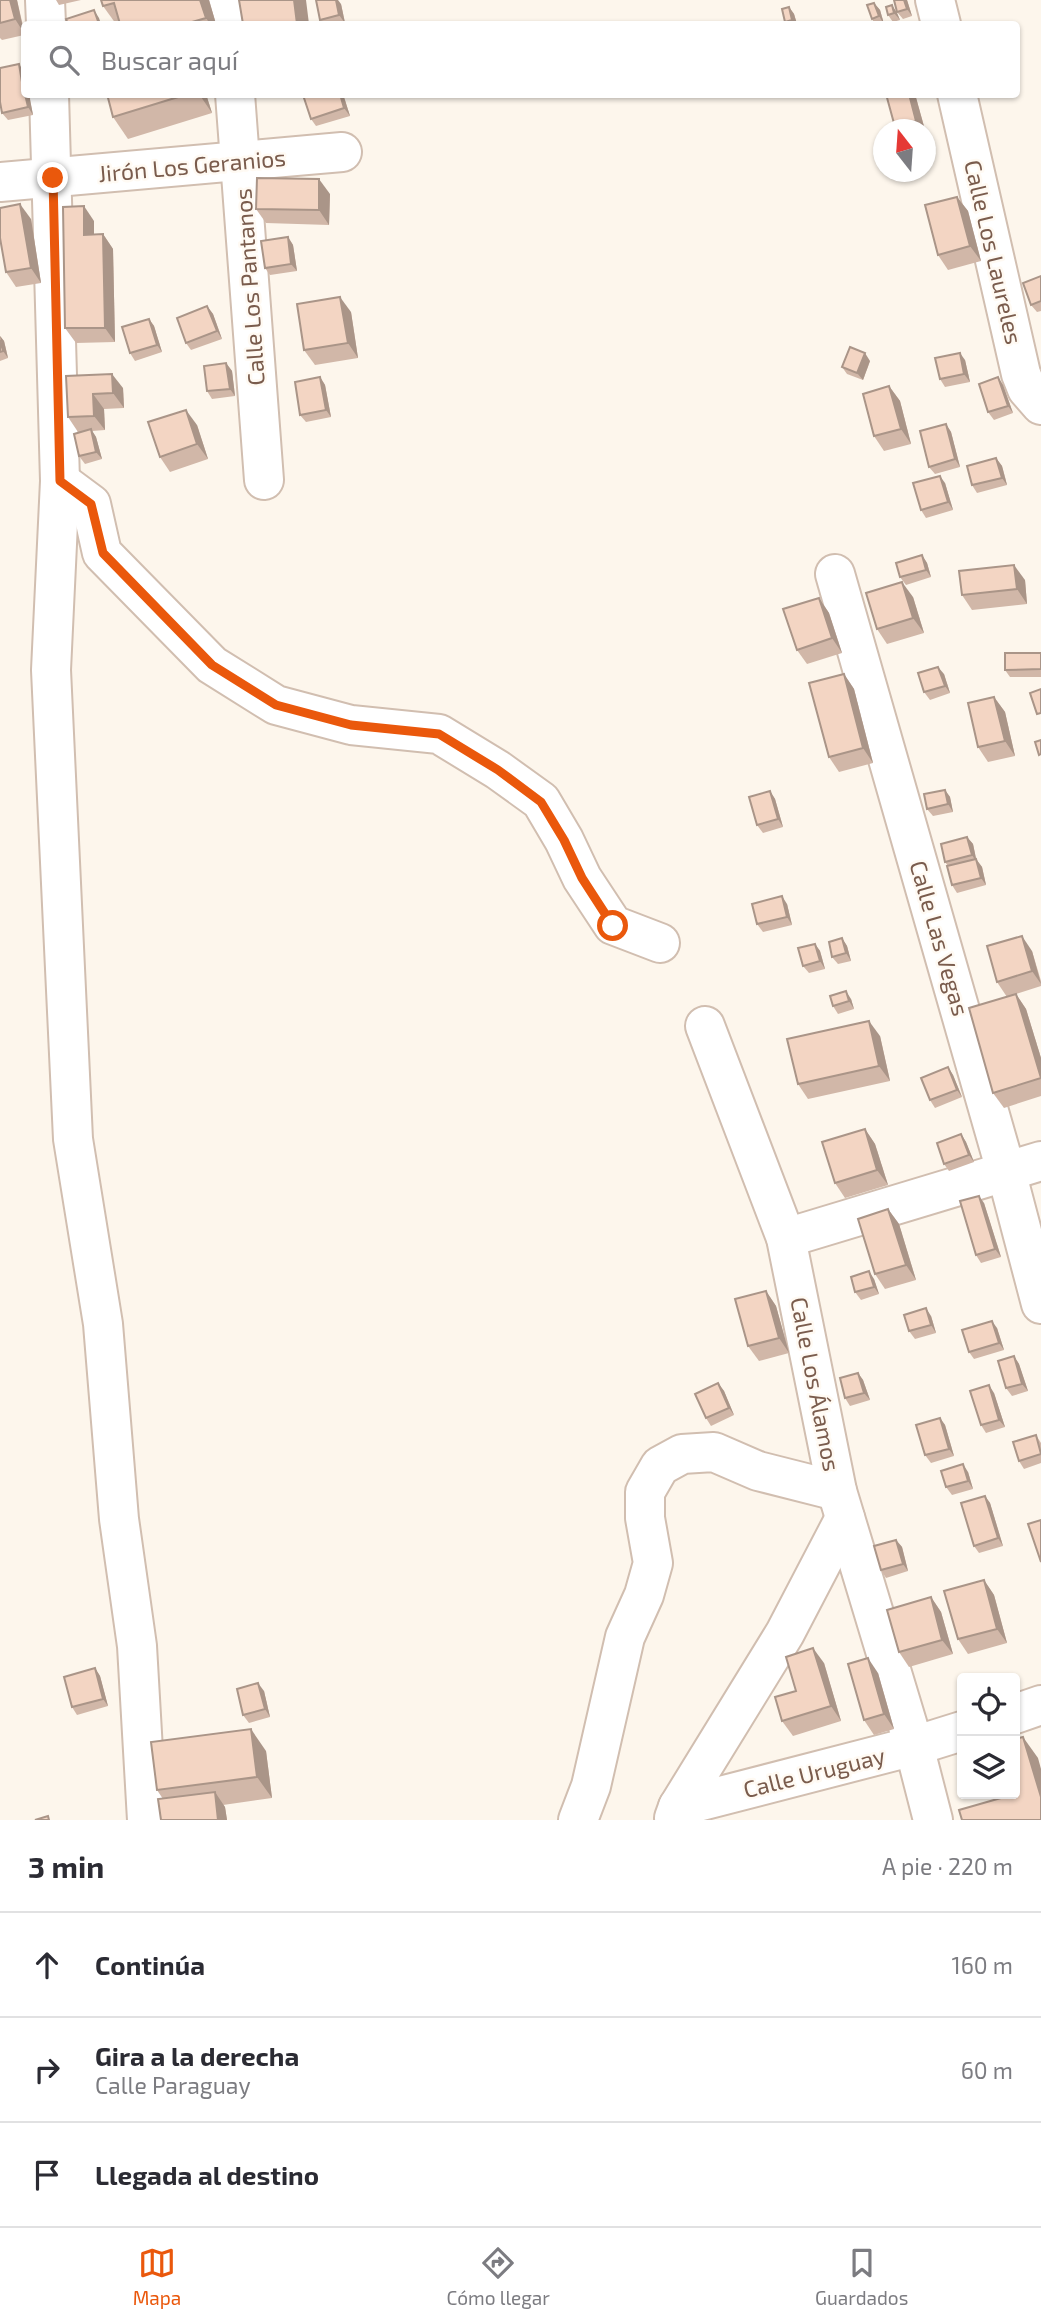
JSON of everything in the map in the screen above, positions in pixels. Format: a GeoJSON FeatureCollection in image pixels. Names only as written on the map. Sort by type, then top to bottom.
{"type":"FeatureCollection","features":[{"type":"Feature","properties":{"kind":"street"},"geometry":{"type":"LineString","coordinates":[[45,0],[46,21]]}},
{"type":"Feature","properties":{"kind":"street"},"geometry":{"type":"LineString","coordinates":[[228,0],[229,21]]}},
{"type":"Feature","properties":{"kind":"street"},"geometry":{"type":"LineString","coordinates":[[935,0],[940,21]]}},
{"type":"Feature","properties":{"kind":"street"},"geometry":{"type":"LineString","coordinates":[[49,98],[60,481],[51,670],[73,1139],[103,1324],[119,1520],[137,1646],[147,1820]]}},
{"type":"Feature","properties":{"kind":"street","name":"Calle Los Pantanos"},"geometry":{"type":"LineString","coordinates":[[234,98],[264,480]]}},
{"type":"Feature","properties":{"kind":"street","name":"Calle Los Laureles"},"geometry":{"type":"LineString","coordinates":[[958,98],[1021,374],[1027,389],[1041,405]]}},
{"type":"Feature","properties":{"kind":"street","name":"Jirón Los Geranios"},"geometry":{"type":"LineString","coordinates":[[0,182],[342,152]]}},
{"type":"Feature","properties":{"kind":"street"},"geometry":{"type":"LineString","coordinates":[[60,481],[91,504],[103,553],[212,665],[276,705],[351,725],[439,734],[541,802],[564,840],[582,878],[613,926],[660,943]]}},
{"type":"Feature","properties":{"kind":"street","name":"Calle Las Vegas"},"geometry":{"type":"LineString","coordinates":[[835,574],[1024,1166],[1041,1304]]}},
{"type":"Feature","properties":{"kind":"street","name":"Calle Los Álamos"},"geometry":{"type":"LineString","coordinates":[[705,1026],[786,1238],[841,1505],[914,1746],[933,1820]]}},
{"type":"Feature","properties":{"kind":"street"},"geometry":{"type":"LineString","coordinates":[[786,1238],[1024,1166]]}},
{"type":"Feature","properties":{"kind":"street"},"geometry":{"type":"LineString","coordinates":[[578,1820],[592,1786],[625,1637],[644,1595],[653,1563],[645,1518],[645,1492],[660,1466],[682,1454],[714,1452],[841,1505],[785,1633],[675,1814]]}},
{"type":"Feature","properties":{"kind":"street"},"geometry":{"type":"LineString","coordinates":[[1020,1712],[1041,1706]]}},
{"type":"Feature","properties":{"kind":"street","name":"Calle Uruguay"},"geometry":{"type":"LineString","coordinates":[[675,1814],[957,1733]]}},
{"type":"Feature","properties":{"kind":"building"},"geometry":{"type":"Polygon","coordinates":[[[0,0],[10,0],[15,19],[0,23],[0,0]]]}},
{"type":"Feature","properties":{"kind":"building"},"geometry":{"type":"Polygon","coordinates":[[[101,0],[200,0],[206,18],[196,21],[119,21],[114,3],[103,6],[101,0]]]}},
{"type":"Feature","properties":{"kind":"building"},"geometry":{"type":"Polygon","coordinates":[[[239,0],[294,0],[297,21],[242,21],[239,0]]]}},
{"type":"Feature","properties":{"kind":"building"},"geometry":{"type":"Polygon","coordinates":[[[316,0],[336,0],[339,15],[320,20],[316,0]]]}},
{"type":"Feature","properties":{"kind":"building"},"geometry":{"type":"Polygon","coordinates":[[[894,0],[904,0],[907,9],[897,12],[894,0]]]}},
{"type":"Feature","properties":{"kind":"building"},"geometry":{"type":"Polygon","coordinates":[[[874,3],[879,16],[872,19],[867,5],[874,3]]]}},
{"type":"Feature","properties":{"kind":"building"},"geometry":{"type":"Polygon","coordinates":[[[892,5],[894,13],[888,15],[886,7],[892,5]]]}},
{"type":"Feature","properties":{"kind":"building"},"geometry":{"type":"Polygon","coordinates":[[[789,7],[792,20],[785,21],[782,9],[789,7]]]}},
{"type":"Feature","properties":{"kind":"building"},"geometry":{"type":"Polygon","coordinates":[[[94,10],[98,21],[67,21],[66,19],[94,10]]]}},
{"type":"Feature","properties":{"kind":"building"},"geometry":{"type":"Polygon","coordinates":[[[19,64],[21,98],[26,98],[28,107],[2,113],[0,68],[19,64]]]}},
{"type":"Feature","properties":{"kind":"building"},"geometry":{"type":"Polygon","coordinates":[[[108,98],[175,98],[113,117],[108,98]]]}},
{"type":"Feature","properties":{"kind":"building"},"geometry":{"type":"Polygon","coordinates":[[[304,98],[341,98],[344,108],[311,119],[304,98]]]}},
{"type":"Feature","properties":{"kind":"building"},"geometry":{"type":"Polygon","coordinates":[[[887,98],[910,98],[915,119],[893,119],[887,98]]]}},
{"type":"Feature","properties":{"kind":"building"},"geometry":{"type":"Polygon","coordinates":[[[257,178],[319,179],[319,210],[256,209],[257,178]]]}},
{"type":"Feature","properties":{"kind":"building"},"geometry":{"type":"Polygon","coordinates":[[[957,197],[970,246],[938,255],[925,205],[957,197]]]}},
{"type":"Feature","properties":{"kind":"building"},"geometry":{"type":"Polygon","coordinates":[[[20,204],[31,268],[6,272],[0,238],[0,208],[20,204]]]}},
{"type":"Feature","properties":{"kind":"building"},"geometry":{"type":"Polygon","coordinates":[[[84,206],[84,235],[103,234],[105,328],[65,328],[63,207],[84,206]]]}},
{"type":"Feature","properties":{"kind":"building"},"geometry":{"type":"Polygon","coordinates":[[[288,237],[291,264],[265,268],[261,241],[288,237]]]}},
{"type":"Feature","properties":{"kind":"building"},"geometry":{"type":"Polygon","coordinates":[[[1041,276],[1041,301],[1031,305],[1023,283],[1041,276]]]}},
{"type":"Feature","properties":{"kind":"building"},"geometry":{"type":"Polygon","coordinates":[[[340,297],[348,343],[304,350],[297,304],[340,297]]]}},
{"type":"Feature","properties":{"kind":"building"},"geometry":{"type":"Polygon","coordinates":[[[207,306],[217,331],[186,343],[177,318],[207,306]]]}},
{"type":"Feature","properties":{"kind":"building"},"geometry":{"type":"Polygon","coordinates":[[[149,319],[157,345],[130,353],[122,327],[149,319]]]}},
{"type":"Feature","properties":{"kind":"building"},"geometry":{"type":"Polygon","coordinates":[[[850,347],[865,353],[857,373],[842,367],[850,347]]]}},
{"type":"Feature","properties":{"kind":"building"},"geometry":{"type":"Polygon","coordinates":[[[960,353],[964,374],[940,379],[935,358],[960,353]]]}},
{"type":"Feature","properties":{"kind":"building"},"geometry":{"type":"Polygon","coordinates":[[[226,363],[230,389],[207,391],[204,366],[226,363]]]}},
{"type":"Feature","properties":{"kind":"building"},"geometry":{"type":"Polygon","coordinates":[[[112,374],[113,393],[93,394],[94,416],[68,417],[66,376],[112,374]]]}},
{"type":"Feature","properties":{"kind":"building"},"geometry":{"type":"Polygon","coordinates":[[[320,377],[326,410],[300,415],[295,382],[320,377]]]}},
{"type":"Feature","properties":{"kind":"building"},"geometry":{"type":"Polygon","coordinates":[[[998,377],[1008,406],[988,412],[979,384],[998,377]]]}},
{"type":"Feature","properties":{"kind":"building"},"geometry":{"type":"Polygon","coordinates":[[[889,386],[901,429],[874,436],[863,394],[889,386]]]}},
{"type":"Feature","properties":{"kind":"building"},"geometry":{"type":"Polygon","coordinates":[[[186,410],[197,444],[160,457],[148,422],[186,410]]]}},
{"type":"Feature","properties":{"kind":"building"},"geometry":{"type":"Polygon","coordinates":[[[946,424],[955,459],[929,467],[920,431],[946,424]]]}},
{"type":"Feature","properties":{"kind":"building"},"geometry":{"type":"Polygon","coordinates":[[[91,429],[96,452],[79,456],[74,434],[91,429]]]}},
{"type":"Feature","properties":{"kind":"building"},"geometry":{"type":"Polygon","coordinates":[[[996,458],[1002,478],[972,485],[967,466],[996,458]]]}},
{"type":"Feature","properties":{"kind":"building"},"geometry":{"type":"Polygon","coordinates":[[[940,476],[948,502],[921,510],[913,483],[940,476]]]}},
{"type":"Feature","properties":{"kind":"building"},"geometry":{"type":"Polygon","coordinates":[[[922,555],[926,570],[900,577],[896,563],[922,555]]]}},
{"type":"Feature","properties":{"kind":"building"},"geometry":{"type":"Polygon","coordinates":[[[1014,565],[1017,589],[962,595],[959,571],[1014,565]]]}},
{"type":"Feature","properties":{"kind":"building"},"geometry":{"type":"Polygon","coordinates":[[[902,582],[913,618],[877,629],[866,593],[902,582]]]}},
{"type":"Feature","properties":{"kind":"building"},"geometry":{"type":"Polygon","coordinates":[[[819,598],[832,638],[797,650],[783,609],[819,598]]]}},
{"type":"Feature","properties":{"kind":"building"},"geometry":{"type":"Polygon","coordinates":[[[1005,653],[1041,653],[1041,669],[1005,670],[1005,653]]]}},
{"type":"Feature","properties":{"kind":"building"},"geometry":{"type":"Polygon","coordinates":[[[938,667],[945,686],[924,692],[918,673],[938,667]]]}},
{"type":"Feature","properties":{"kind":"building"},"geometry":{"type":"Polygon","coordinates":[[[844,674],[863,748],[829,757],[809,683],[844,674]]]}},
{"type":"Feature","properties":{"kind":"building"},"geometry":{"type":"Polygon","coordinates":[[[1041,689],[1041,713],[1037,714],[1030,693],[1041,689]]]}},
{"type":"Feature","properties":{"kind":"building"},"geometry":{"type":"Polygon","coordinates":[[[994,697],[1005,741],[978,747],[968,703],[994,697]]]}},
{"type":"Feature","properties":{"kind":"building"},"geometry":{"type":"Polygon","coordinates":[[[1041,740],[1041,754],[1039,755],[1035,742],[1041,740]]]}},
{"type":"Feature","properties":{"kind":"building"},"geometry":{"type":"Polygon","coordinates":[[[945,790],[948,804],[927,809],[924,794],[945,790]]]}},
{"type":"Feature","properties":{"kind":"building"},"geometry":{"type":"Polygon","coordinates":[[[770,791],[778,819],[757,825],[749,797],[770,791]]]}},
{"type":"Feature","properties":{"kind":"building"},"geometry":{"type":"Polygon","coordinates":[[[967,837],[972,855],[945,862],[941,844],[967,837]]]}},
{"type":"Feature","properties":{"kind":"building"},"geometry":{"type":"Polygon","coordinates":[[[976,859],[981,878],[952,885],[947,866],[976,859]]]}},
{"type":"Feature","properties":{"kind":"building"},"geometry":{"type":"Polygon","coordinates":[[[782,896],[787,917],[757,924],[752,904],[782,896]]]}},
{"type":"Feature","properties":{"kind":"building"},"geometry":{"type":"Polygon","coordinates":[[[1022,936],[1032,971],[997,982],[987,946],[1022,936]]]}},
{"type":"Feature","properties":{"kind":"building"},"geometry":{"type":"Polygon","coordinates":[[[842,938],[846,953],[832,957],[829,942],[842,938]]]}},
{"type":"Feature","properties":{"kind":"building"},"geometry":{"type":"Polygon","coordinates":[[[815,944],[820,961],[803,966],[798,948],[815,944]]]}},
{"type":"Feature","properties":{"kind":"building"},"geometry":{"type":"Polygon","coordinates":[[[846,991],[849,1001],[833,1006],[830,996],[846,991]]]}},
{"type":"Feature","properties":{"kind":"building"},"geometry":{"type":"Polygon","coordinates":[[[1016,994],[1041,1078],[993,1093],[969,1008],[1016,994]]]}},
{"type":"Feature","properties":{"kind":"building"},"geometry":{"type":"Polygon","coordinates":[[[869,1021],[879,1066],[798,1084],[787,1039],[869,1021]]]}},
{"type":"Feature","properties":{"kind":"building"},"geometry":{"type":"Polygon","coordinates":[[[948,1067],[957,1090],[930,1100],[921,1078],[948,1067]]]}},
{"type":"Feature","properties":{"kind":"building"},"geometry":{"type":"Polygon","coordinates":[[[865,1129],[877,1170],[835,1183],[822,1142],[865,1129]]]}},
{"type":"Feature","properties":{"kind":"building"},"geometry":{"type":"Polygon","coordinates":[[[961,1134],[969,1155],[944,1164],[937,1143],[961,1134]]]}},
{"type":"Feature","properties":{"kind":"building"},"geometry":{"type":"Polygon","coordinates":[[[979,1196],[995,1249],[976,1255],[960,1201],[979,1196]]]}},
{"type":"Feature","properties":{"kind":"building"},"geometry":{"type":"Polygon","coordinates":[[[888,1209],[906,1265],[875,1274],[858,1219],[888,1209]]]}},
{"type":"Feature","properties":{"kind":"building"},"geometry":{"type":"Polygon","coordinates":[[[869,1271],[874,1287],[855,1292],[851,1277],[869,1271]]]}},
{"type":"Feature","properties":{"kind":"building"},"geometry":{"type":"Polygon","coordinates":[[[766,1291],[779,1338],[748,1346],[735,1299],[766,1291]]]}},
{"type":"Feature","properties":{"kind":"building"},"geometry":{"type":"Polygon","coordinates":[[[926,1308],[931,1325],[909,1331],[904,1315],[926,1308]]]}},
{"type":"Feature","properties":{"kind":"building"},"geometry":{"type":"Polygon","coordinates":[[[992,1321],[999,1343],[969,1352],[962,1330],[992,1321]]]}},
{"type":"Feature","properties":{"kind":"building"},"geometry":{"type":"Polygon","coordinates":[[[1014,1356],[1022,1384],[1006,1388],[998,1361],[1014,1356]]]}},
{"type":"Feature","properties":{"kind":"building"},"geometry":{"type":"Polygon","coordinates":[[[858,1373],[864,1393],[845,1398],[840,1378],[858,1373]]]}},
{"type":"Feature","properties":{"kind":"building"},"geometry":{"type":"Polygon","coordinates":[[[718,1383],[729,1408],[706,1418],[695,1394],[718,1383]]]}},
{"type":"Feature","properties":{"kind":"building"},"geometry":{"type":"Polygon","coordinates":[[[989,1385],[999,1420],[981,1425],[970,1391],[989,1385]]]}},
{"type":"Feature","properties":{"kind":"building"},"geometry":{"type":"Polygon","coordinates":[[[940,1418],[949,1449],[925,1455],[916,1425],[940,1418]]]}},
{"type":"Feature","properties":{"kind":"building"},"geometry":{"type":"Polygon","coordinates":[[[1036,1435],[1041,1454],[1019,1461],[1013,1442],[1036,1435]]]}},
{"type":"Feature","properties":{"kind":"building"},"geometry":{"type":"Polygon","coordinates":[[[963,1464],[968,1481],[946,1487],[941,1471],[963,1464]]]}},
{"type":"Feature","properties":{"kind":"building"},"geometry":{"type":"Polygon","coordinates":[[[985,1496],[998,1538],[974,1546],[961,1503],[985,1496]]]}},
{"type":"Feature","properties":{"kind":"building"},"geometry":{"type":"Polygon","coordinates":[[[1041,1520],[1041,1562],[1028,1524],[1041,1520]]]}},
{"type":"Feature","properties":{"kind":"building"},"geometry":{"type":"Polygon","coordinates":[[[896,1540],[903,1564],[881,1570],[874,1546],[896,1540]]]}},
{"type":"Feature","properties":{"kind":"building"},"geometry":{"type":"Polygon","coordinates":[[[984,1580],[997,1629],[958,1639],[944,1591],[984,1580]]]}},
{"type":"Feature","properties":{"kind":"building"},"geometry":{"type":"Polygon","coordinates":[[[931,1597],[942,1640],[899,1652],[887,1610],[931,1597]]]}},
{"type":"Feature","properties":{"kind":"building"},"geometry":{"type":"Polygon","coordinates":[[[813,1648],[831,1706],[782,1721],[775,1697],[796,1691],[786,1657],[813,1648]]]}},
{"type":"Feature","properties":{"kind":"building"},"geometry":{"type":"Polygon","coordinates":[[[868,1658],[884,1714],[864,1720],[848,1664],[868,1658]]]}},
{"type":"Feature","properties":{"kind":"building"},"geometry":{"type":"Polygon","coordinates":[[[95,1668],[103,1699],[72,1707],[64,1677],[95,1668]]]}},
{"type":"Feature","properties":{"kind":"building"},"geometry":{"type":"Polygon","coordinates":[[[258,1683],[265,1709],[243,1715],[237,1689],[258,1683]]]}},
{"type":"Feature","properties":{"kind":"building"},"geometry":{"type":"Polygon","coordinates":[[[251,1729],[257,1777],[157,1790],[151,1742],[251,1729]]]}},
{"type":"Feature","properties":{"kind":"building"},"geometry":{"type":"Polygon","coordinates":[[[1023,1737],[1041,1797],[1041,1820],[962,1820],[959,1810],[998,1799],[1020,1799],[1020,1738],[1023,1737]]]}},
{"type":"Feature","properties":{"kind":"building"},"geometry":{"type":"Polygon","coordinates":[[[215,1792],[218,1820],[161,1820],[158,1799],[215,1792]]]}},
{"type":"Feature","properties":{"kind":"route"},"geometry":{"type":"LineString","coordinates":[[53,178],[60,481],[91,504],[103,553],[212,665],[276,705],[351,725],[439,734],[498,770],[541,802],[564,840],[582,878],[613,926]]}}]}
